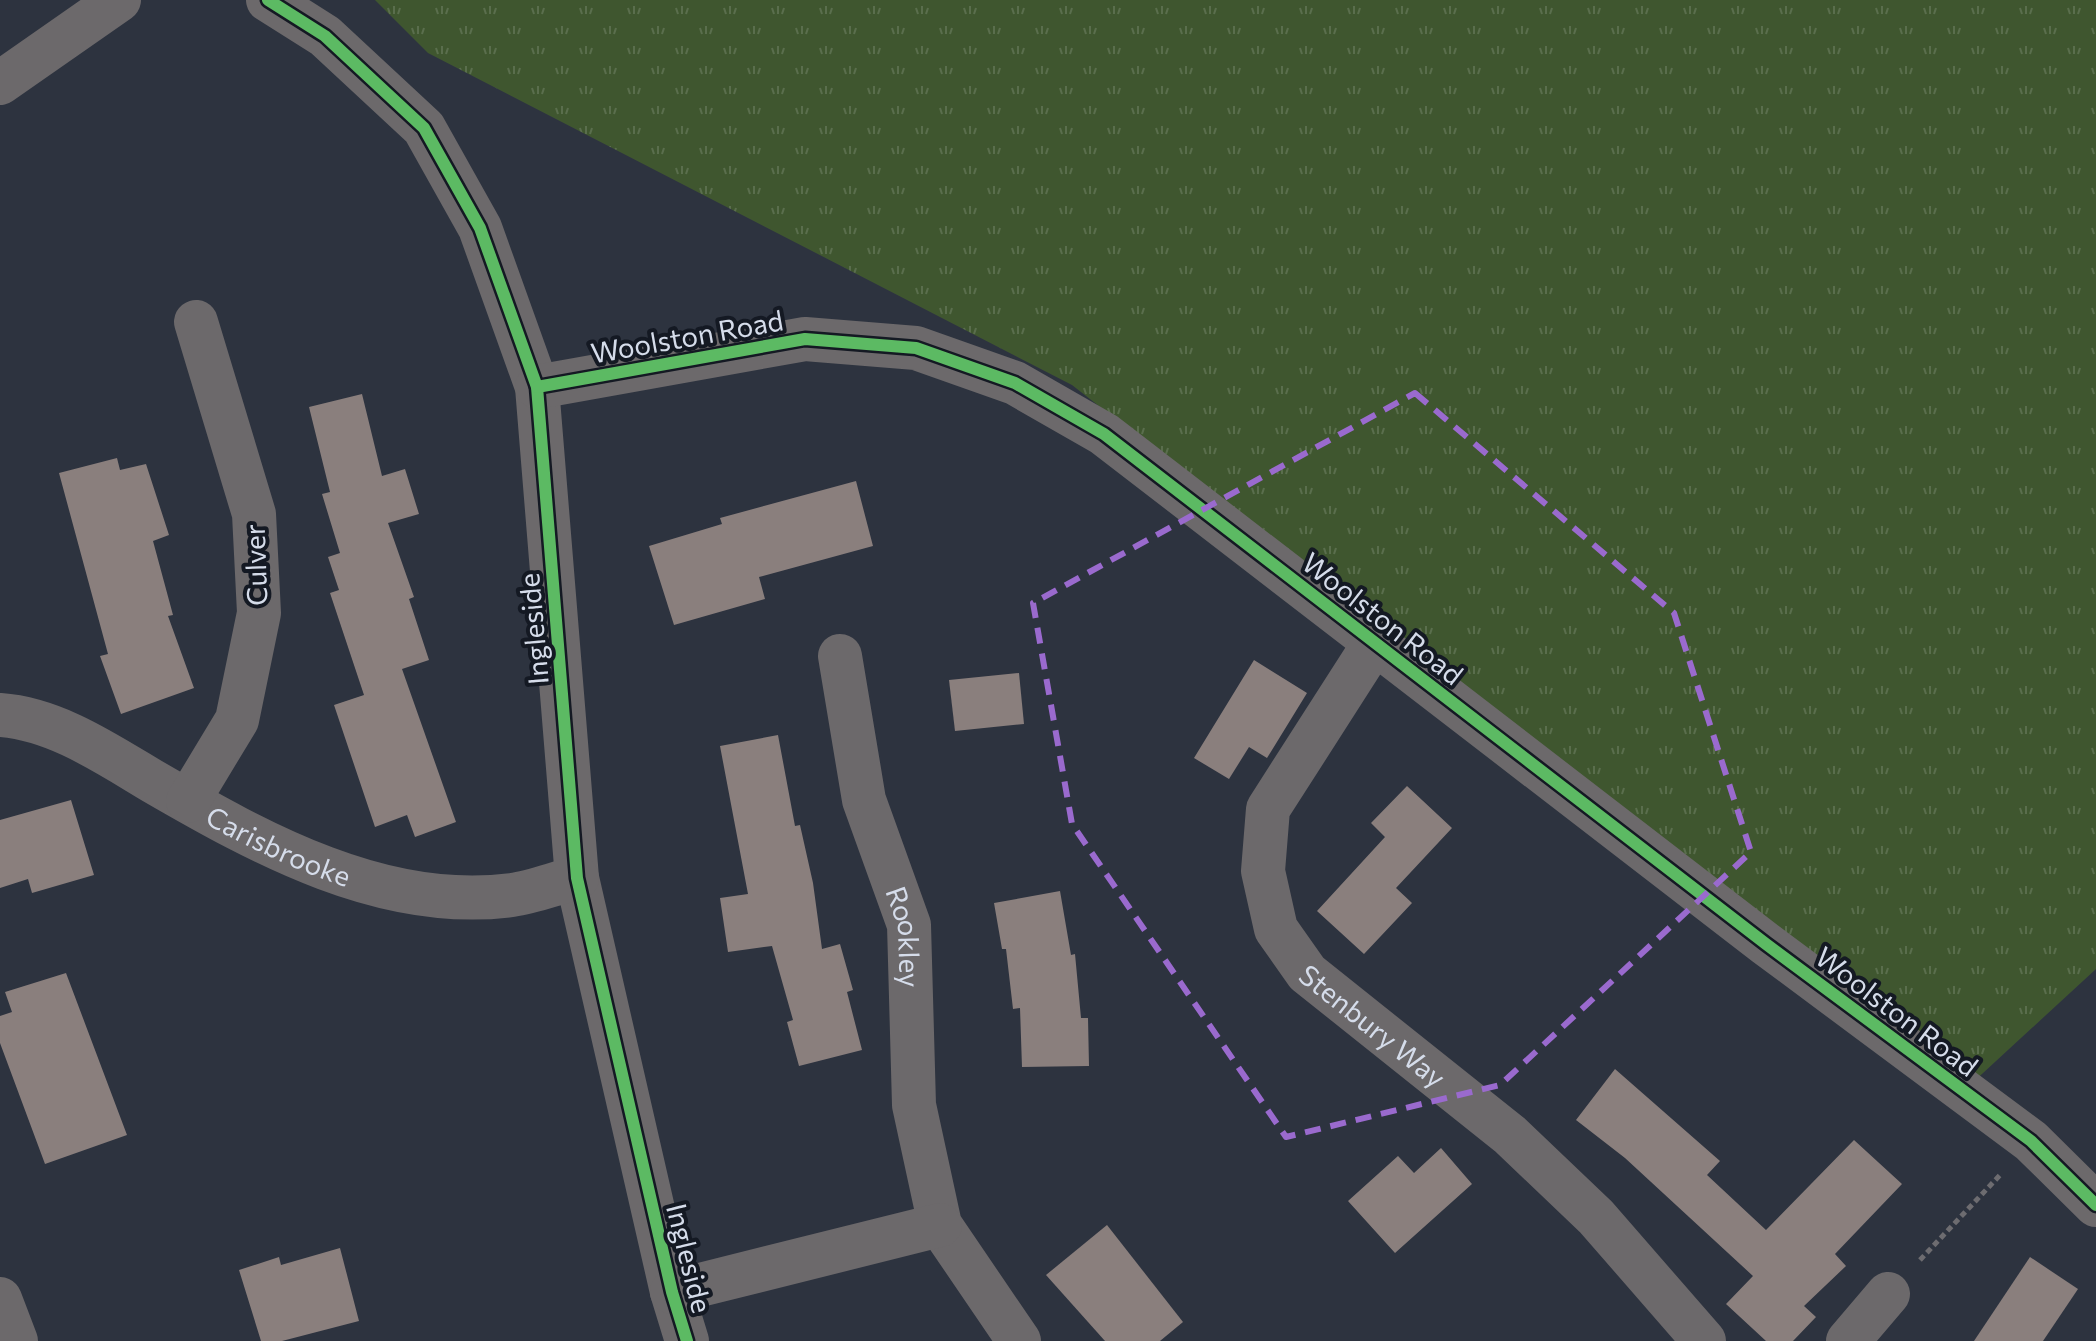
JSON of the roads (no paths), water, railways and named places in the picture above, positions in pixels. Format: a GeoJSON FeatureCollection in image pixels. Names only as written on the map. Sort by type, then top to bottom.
{"type":"FeatureCollection","features":[{"type":"Feature","properties":{"kind":"street"},"geometry":{"type":"LineString","coordinates":[[0,83],[119,0]]}},
{"type":"Feature","properties":{"kind":"street","name":"Ingleside"},"geometry":{"type":"LineString","coordinates":[[268,0],[325,36],[424,128],[480,228],[537,387],[577,878],[672,1292],[687,1341]]}},
{"type":"Feature","properties":{"kind":"street","name":"Culver"},"geometry":{"type":"LineString","coordinates":[[188,801],[237,720],[259,613],[254,514],[196,322]]}},
{"type":"Feature","properties":{"kind":"street","name":"Woolston Road"},"geometry":{"type":"LineString","coordinates":[[537,387],[805,339],[916,348],[1015,383],[1104,434],[1766,944],[2031,1141],[2096,1205]]}},
{"type":"Feature","properties":{"kind":"street","name":"Stenbury Way"},"geometry":{"type":"LineString","coordinates":[[1375,642],[1268,809],[1263,871],[1276,929],[1307,973],[1521,1145],[1596,1217],[1704,1341]]}},
{"type":"Feature","properties":{"kind":"street","name":"Rookley"},"geometry":{"type":"LineString","coordinates":[[840,656],[864,800],[909,925],[914,1105],[940,1225],[1019,1341]]}},
{"type":"Feature","properties":{"kind":"street","name":"Carisbrooke"},"geometry":{"type":"LineString","coordinates":[[0,715],[21,716],[88,743],[188,801],[323,870],[433,895],[512,895],[577,878]]}},
{"type":"Feature","properties":{"kind":"street"},"geometry":{"type":"LineString","coordinates":[[672,1292],[940,1225]]}},
{"type":"Feature","properties":{"kind":"street"},"geometry":{"type":"LineString","coordinates":[[1848,1341],[1888,1294]]}},
{"type":"Feature","properties":{"kind":"street"},"geometry":{"type":"LineString","coordinates":[[0,1299],[16,1341]]}}]}
